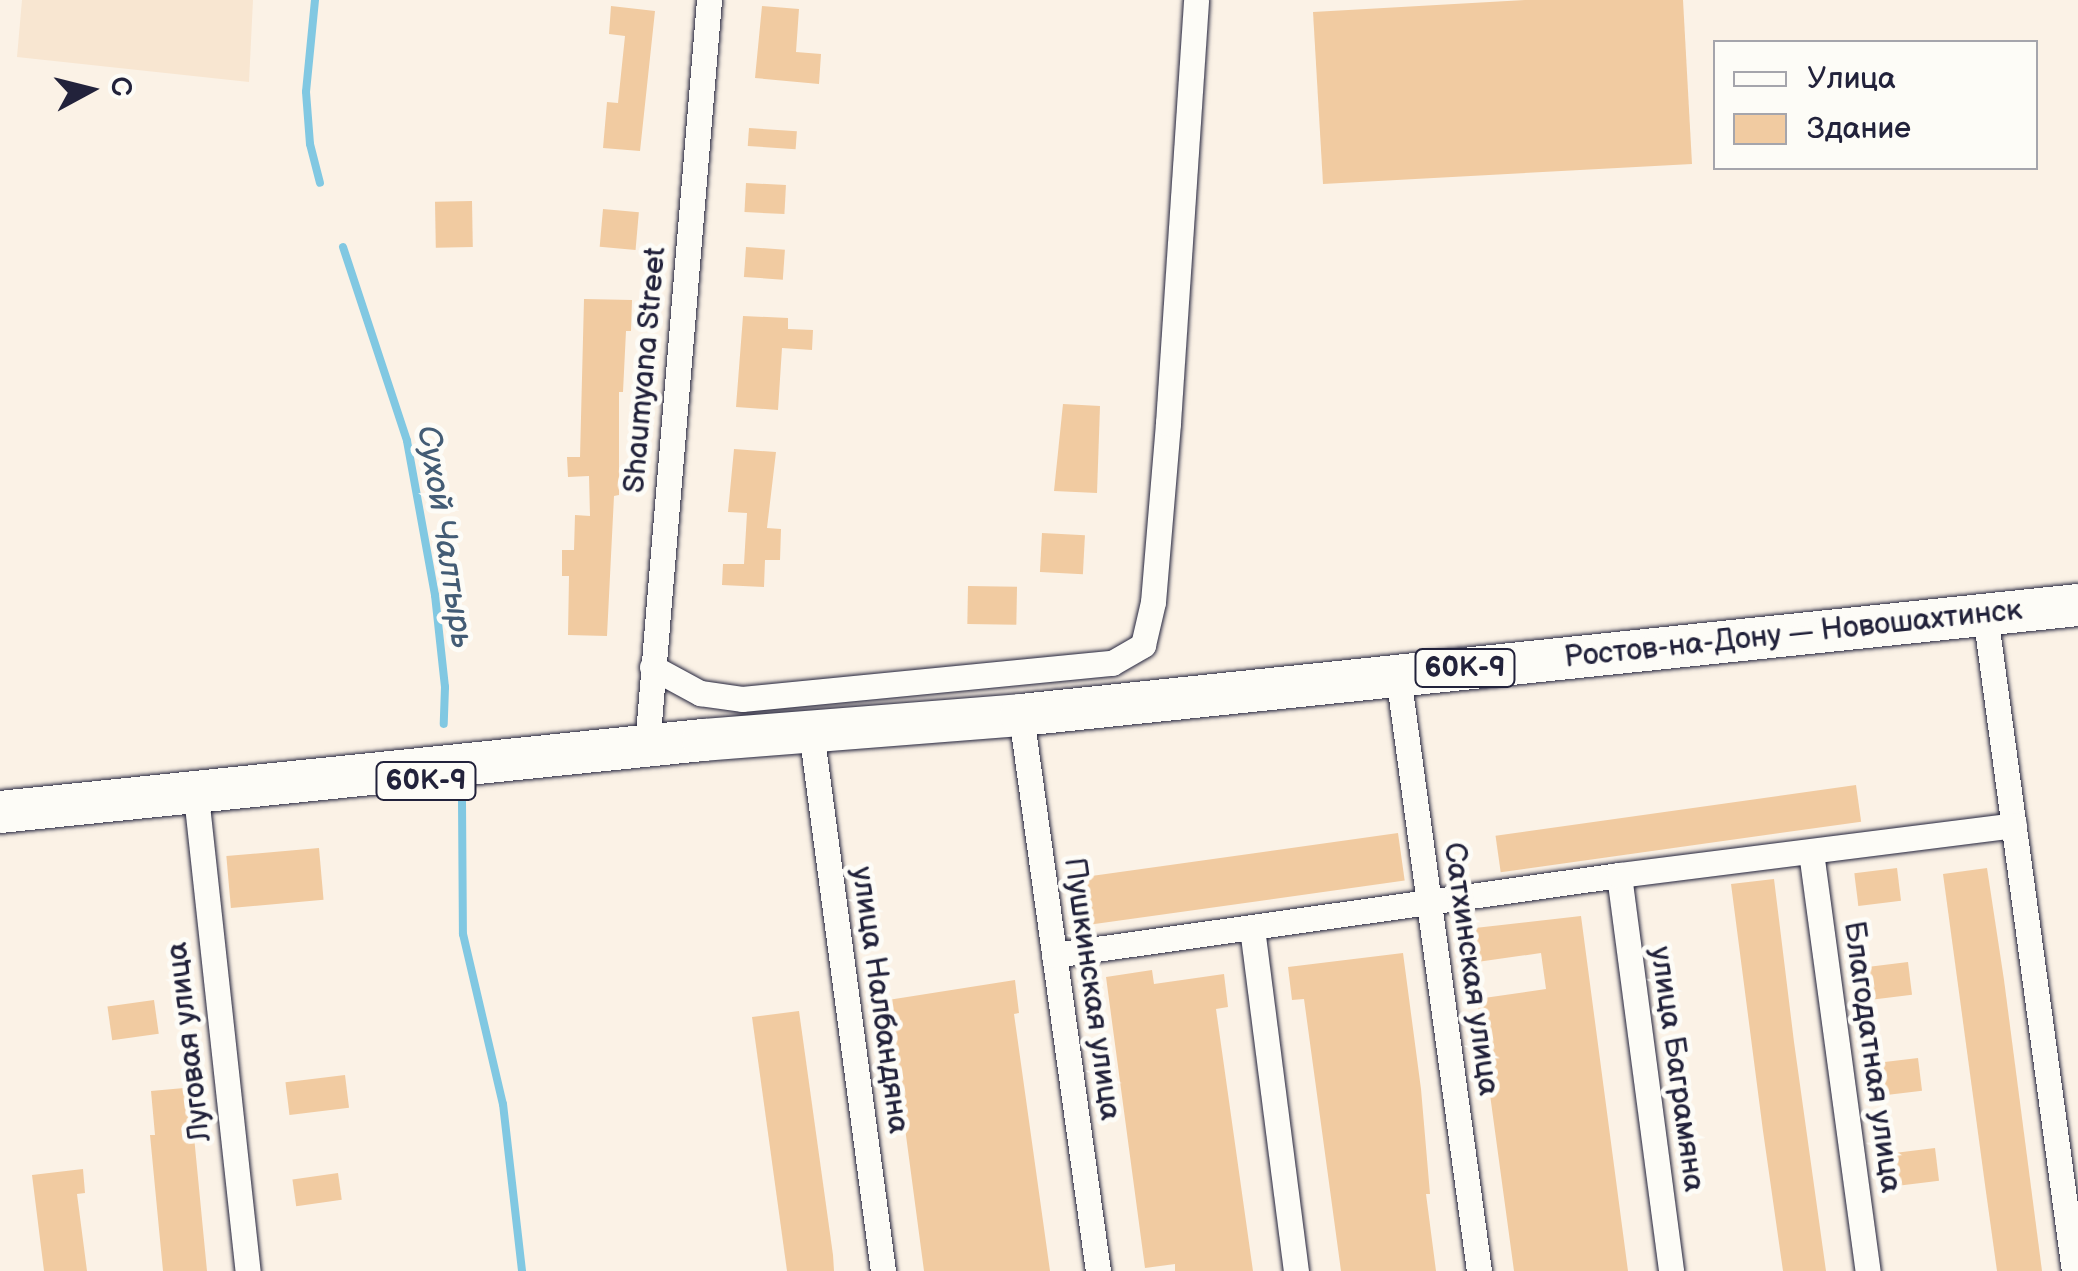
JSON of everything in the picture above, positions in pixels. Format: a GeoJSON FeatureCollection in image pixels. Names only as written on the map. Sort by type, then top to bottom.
{"type":"FeatureCollection","features":[{"type":"Feature","properties":{"kind":"main road","name":"Ростов-на-Дону — Новошахтинск"},"geometry":{"type":"LineString","coordinates":[[832,735],[2078,605]]}},
{"type":"Feature","properties":{"kind":"main road","name":"60К-9"},"geometry":{"type":"LineString","coordinates":[[0,812],[646,746],[832,735]]}},
{"type":"Feature","properties":{"kind":"main road","name":"60К-9"},"geometry":{"type":"LineString","coordinates":[[0,826],[832,735]]}},
{"type":"Feature","properties":{"kind":"street","name":"Shaumyana Street"},"geometry":{"type":"LineString","coordinates":[[646,746],[709,0]]}},
{"type":"Feature","properties":{"kind":"street"},"geometry":{"type":"LineString","coordinates":[[652,667],[700,693],[760,698],[1112,664],[1143,645],[1153,602],[1168,423],[1196,0]]}},
{"type":"Feature","properties":{"kind":"street"},"geometry":{"type":"LineString","coordinates":[[1985,614],[2074,1271]]}},
{"type":"Feature","properties":{"kind":"street","name":"Сатхинская улица"},"geometry":{"type":"LineString","coordinates":[[1398,675],[1479,1271]]}},
{"type":"Feature","properties":{"kind":"street","name":"Пушкинская улица"},"geometry":{"type":"LineString","coordinates":[[1021,715],[1098,1271]]}},
{"type":"Feature","properties":{"kind":"street","name":"улица Налбандяна"},"geometry":{"type":"LineString","coordinates":[[832,735],[883,1271]]}},
{"type":"Feature","properties":{"kind":"street","name":"Луговая улица"},"geometry":{"type":"LineString","coordinates":[[196,805],[248,1271]]}},
{"type":"Feature","properties":{"kind":"street"},"geometry":{"type":"LineString","coordinates":[[1054,955],[1619,875],[2014,826]]}},
{"type":"Feature","properties":{"kind":"street","name":"Благодатная улица"},"geometry":{"type":"LineString","coordinates":[[1811,852],[1868,1271]]}},
{"type":"Feature","properties":{"kind":"street","name":"улица Баграмяна"},"geometry":{"type":"LineString","coordinates":[[1619,875],[1671,1271]]}},
{"type":"Feature","properties":{"kind":"street"},"geometry":{"type":"LineString","coordinates":[[1252,928],[1296,1271]]}},
{"type":"Feature","properties":{"kind":"shaded area"},"geometry":{"type":"Polygon","coordinates":[[[22,0],[253,0],[249,82],[17,57],[22,0]]]}},
{"type":"Feature","properties":{"kind":"building"},"geometry":{"type":"Polygon","coordinates":[[[1525,0],[1683,0],[1692,164],[1323,184],[1313,12],[1525,0]]]}},
{"type":"Feature","properties":{"kind":"building"},"geometry":{"type":"Polygon","coordinates":[[[611,6],[655,11],[640,151],[603,148],[607,102],[618,103],[625,36],[609,34],[611,6]]]}},
{"type":"Feature","properties":{"kind":"building"},"geometry":{"type":"Polygon","coordinates":[[[762,6],[799,9],[796,52],[821,54],[819,84],[755,78],[762,6]]]}},
{"type":"Feature","properties":{"kind":"building"},"geometry":{"type":"Polygon","coordinates":[[[749,128],[797,131],[796,149],[748,146],[749,128]]]}},
{"type":"Feature","properties":{"kind":"building"},"geometry":{"type":"Polygon","coordinates":[[[746,183],[786,185],[784,214],[744,212],[746,183]]]}},
{"type":"Feature","properties":{"kind":"building"},"geometry":{"type":"Polygon","coordinates":[[[472,201],[473,247],[436,248],[435,202],[472,201]]]}},
{"type":"Feature","properties":{"kind":"building"},"geometry":{"type":"Polygon","coordinates":[[[603,209],[639,212],[636,250],[600,247],[603,209]]]}},
{"type":"Feature","properties":{"kind":"building"},"geometry":{"type":"Polygon","coordinates":[[[746,247],[785,250],[783,280],[744,277],[746,247]]]}},
{"type":"Feature","properties":{"kind":"building"},"geometry":{"type":"Polygon","coordinates":[[[584,299],[632,300],[623,392],[619,392],[619,495],[614,496],[607,636],[568,635],[569,576],[562,576],[562,550],[574,550],[575,515],[590,516],[589,476],[568,477],[567,457],[580,457],[584,299]]]}},
{"type":"Feature","properties":{"kind":"building"},"geometry":{"type":"Polygon","coordinates":[[[743,316],[788,318],[788,329],[813,330],[812,350],[782,348],[778,410],[736,407],[743,316]]]}},
{"type":"Feature","properties":{"kind":"building"},"geometry":{"type":"Polygon","coordinates":[[[1063,404],[1100,406],[1097,493],[1054,491],[1063,404]]]}},
{"type":"Feature","properties":{"kind":"building"},"geometry":{"type":"Polygon","coordinates":[[[734,449],[776,452],[767,528],[781,529],[780,560],[765,560],[764,587],[722,585],[723,564],[744,564],[747,513],[728,512],[734,449]]]}},
{"type":"Feature","properties":{"kind":"building"},"geometry":{"type":"Polygon","coordinates":[[[1042,533],[1085,535],[1083,574],[1040,572],[1042,533]]]}},
{"type":"Feature","properties":{"kind":"building"},"geometry":{"type":"Polygon","coordinates":[[[968,586],[1017,587],[1016,625],[967,624],[968,586]]]}},
{"type":"Feature","properties":{"kind":"building"},"geometry":{"type":"Polygon","coordinates":[[[1856,785],[1861,822],[1501,872],[1496,836],[1856,785]]]}},
{"type":"Feature","properties":{"kind":"building"},"geometry":{"type":"Polygon","coordinates":[[[1398,833],[1405,881],[1084,926],[1077,878],[1398,833]]]}},
{"type":"Feature","properties":{"kind":"building"},"geometry":{"type":"Polygon","coordinates":[[[319,848],[324,900],[231,908],[226,856],[319,848]]]}},
{"type":"Feature","properties":{"kind":"building"},"geometry":{"type":"Polygon","coordinates":[[[1897,868],[1901,901],[1858,906],[1854,873],[1897,868]]]}},
{"type":"Feature","properties":{"kind":"building"},"geometry":{"type":"Polygon","coordinates":[[[1987,868],[2042,1271],[1997,1271],[1986,1192],[1943,874],[1987,868]]]}},
{"type":"Feature","properties":{"kind":"building"},"geometry":{"type":"Polygon","coordinates":[[[1774,879],[1826,1271],[1783,1271],[1763,1131],[1731,884],[1774,879]]]}},
{"type":"Feature","properties":{"kind":"building"},"geometry":{"type":"Polygon","coordinates":[[[1581,916],[1628,1271],[1514,1271],[1477,999],[1546,989],[1541,953],[1470,963],[1466,929],[1581,916]]]}},
{"type":"Feature","properties":{"kind":"building"},"geometry":{"type":"Polygon","coordinates":[[[1403,953],[1421,1089],[1430,1194],[1426,1194],[1436,1271],[1341,1271],[1304,999],[1292,1000],[1288,967],[1403,953]]]}},
{"type":"Feature","properties":{"kind":"building"},"geometry":{"type":"Polygon","coordinates":[[[1908,962],[1912,995],[1869,1000],[1865,967],[1908,962]]]}},
{"type":"Feature","properties":{"kind":"building"},"geometry":{"type":"Polygon","coordinates":[[[1152,970],[1154,984],[1224,974],[1228,1007],[1216,1009],[1253,1271],[1175,1271],[1175,1264],[1145,1268],[1106,977],[1152,970]]]}},
{"type":"Feature","properties":{"kind":"building"},"geometry":{"type":"Polygon","coordinates":[[[1015,980],[1019,1013],[1014,1014],[1050,1271],[924,1271],[888,1000],[1015,980]]]}},
{"type":"Feature","properties":{"kind":"building"},"geometry":{"type":"Polygon","coordinates":[[[154,1000],[159,1034],[112,1040],[107,1007],[154,1000]]]}},
{"type":"Feature","properties":{"kind":"building"},"geometry":{"type":"Polygon","coordinates":[[[799,1011],[834,1271],[787,1271],[752,1017],[799,1011]]]}},
{"type":"Feature","properties":{"kind":"building"},"geometry":{"type":"Polygon","coordinates":[[[1918,1058],[1922,1091],[1880,1096],[1876,1063],[1918,1058]]]}},
{"type":"Feature","properties":{"kind":"building"},"geometry":{"type":"Polygon","coordinates":[[[345,1075],[349,1108],[289,1115],[285,1082],[345,1075]]]}},
{"type":"Feature","properties":{"kind":"building"},"geometry":{"type":"Polygon","coordinates":[[[195,1087],[199,1125],[193,1126],[207,1271],[163,1271],[150,1135],[155,1135],[151,1091],[195,1087]]]}},
{"type":"Feature","properties":{"kind":"building"},"geometry":{"type":"Polygon","coordinates":[[[1935,1148],[1939,1181],[1896,1186],[1892,1153],[1935,1148]]]}},
{"type":"Feature","properties":{"kind":"building"},"geometry":{"type":"Polygon","coordinates":[[[83,1169],[85,1193],[77,1194],[87,1271],[44,1271],[32,1175],[83,1169]]]}},
{"type":"Feature","properties":{"kind":"building"},"geometry":{"type":"Polygon","coordinates":[[[338,1173],[342,1200],[296,1206],[292,1179],[338,1173]]]}},
{"type":"Feature","properties":{"kind":"waterway","name":"Сухой Чалтырь"},"geometry":{"type":"LineString","coordinates":[[315,0],[306,92],[310,144],[320,183]]}},
{"type":"Feature","properties":{"kind":"waterway","name":"Сухой Чалтырь"},"geometry":{"type":"LineString","coordinates":[[343,247],[407,441],[435,595],[445,687],[444,724]]}},
{"type":"Feature","properties":{"kind":"waterway","name":"Сухой Чалтырь"},"geometry":{"type":"LineString","coordinates":[[462,801],[463,934],[503,1104],[522,1271]]}}]}
